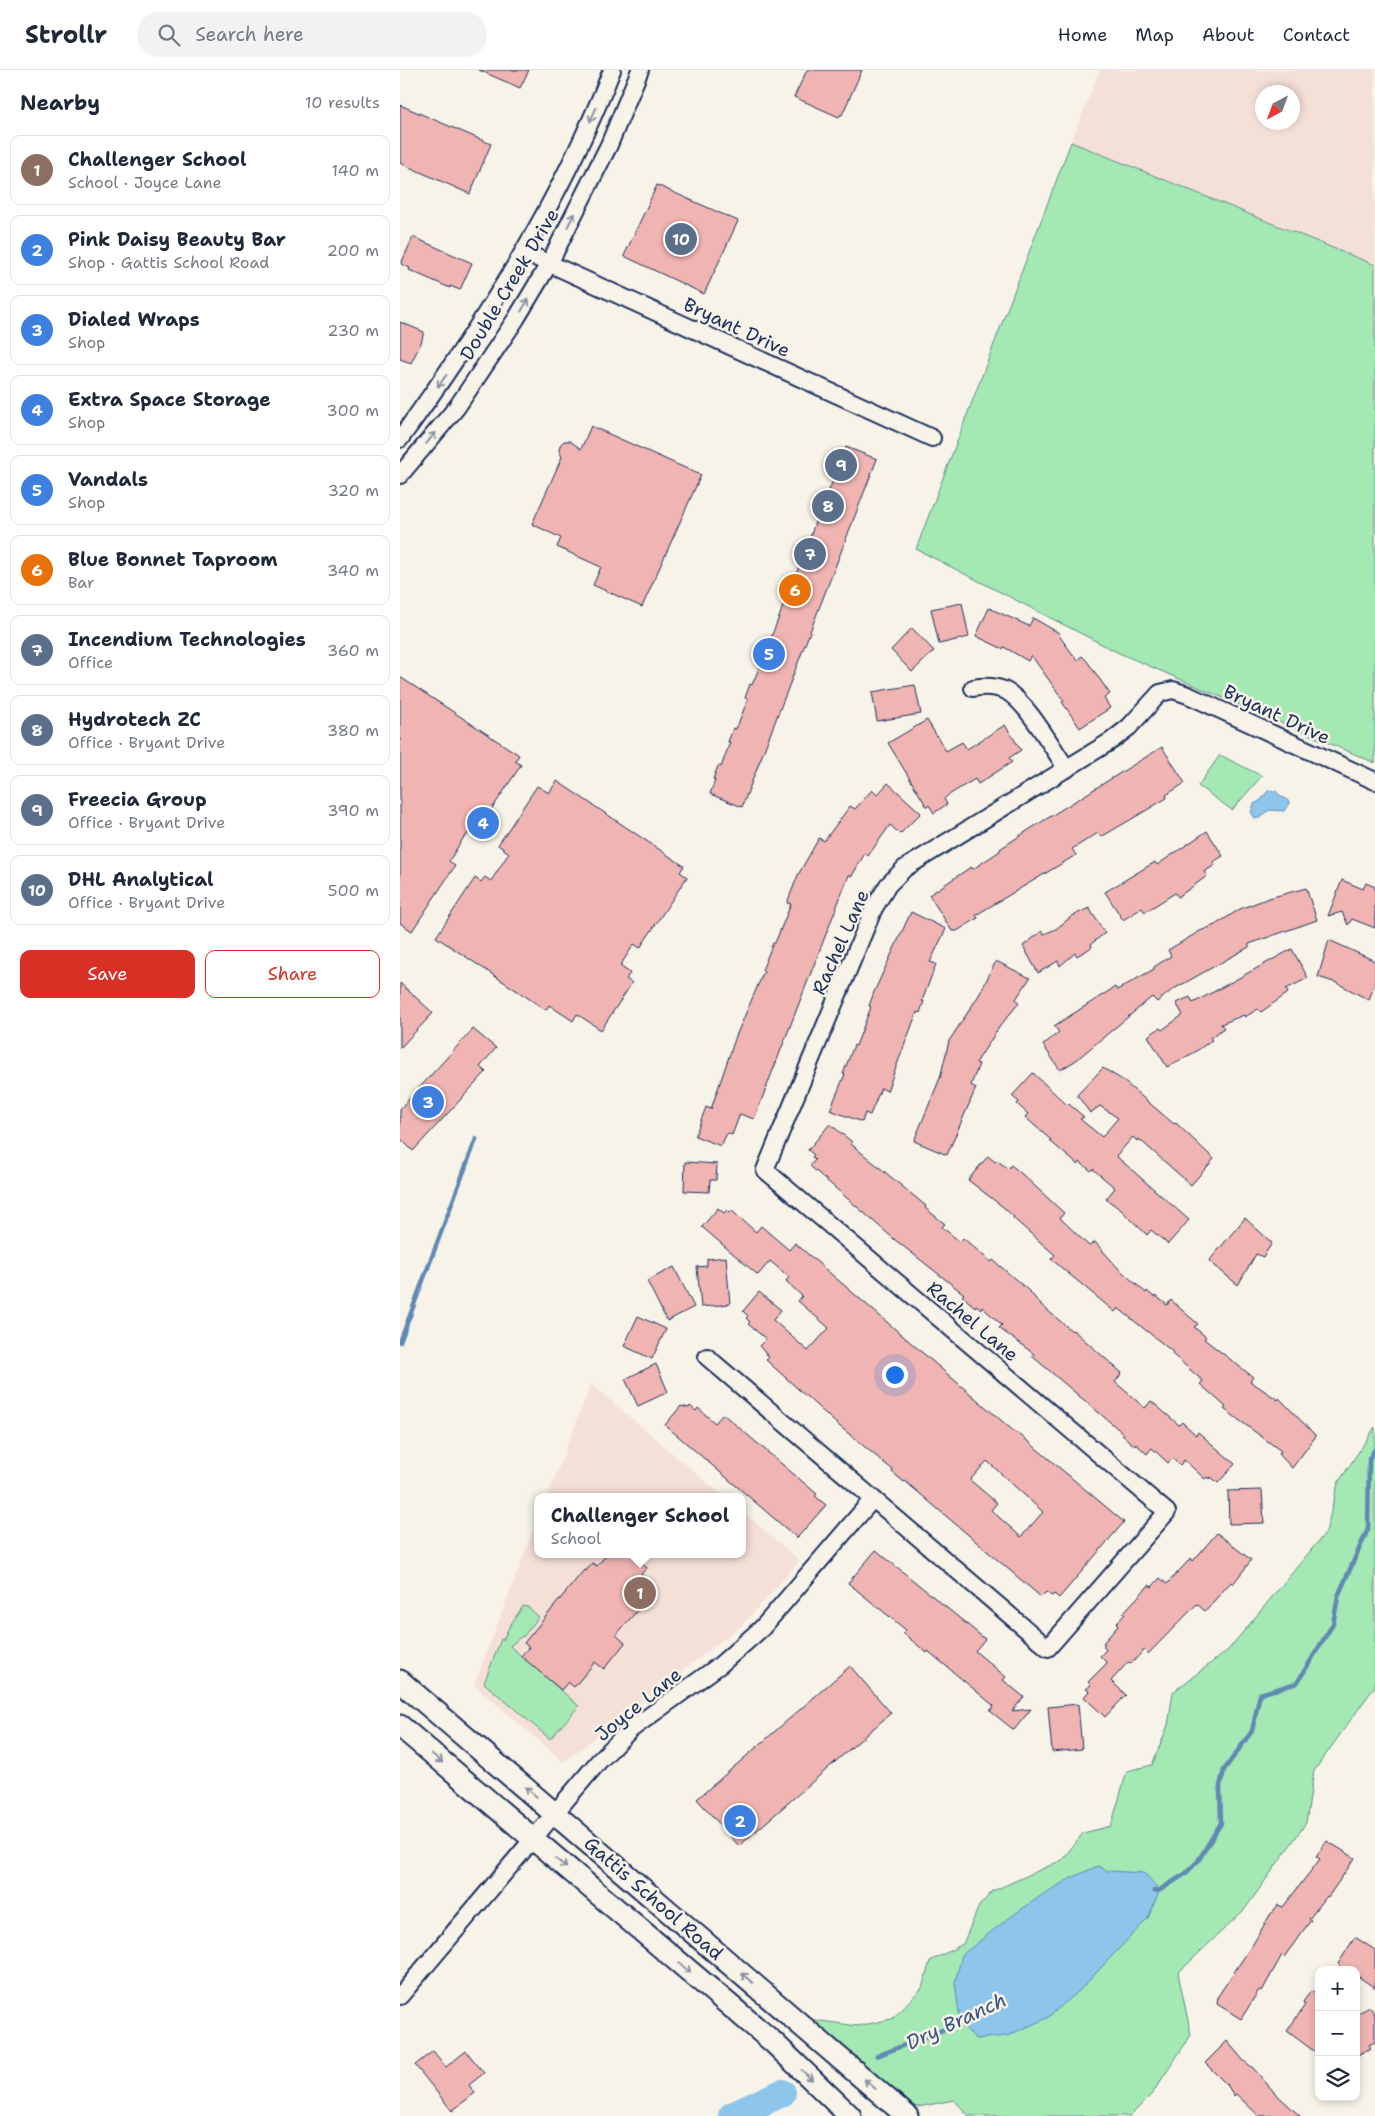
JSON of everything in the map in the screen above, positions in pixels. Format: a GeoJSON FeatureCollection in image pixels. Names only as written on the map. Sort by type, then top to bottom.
{"type":"FeatureCollection","features":[{"type":"Feature","properties":{"kind":"main road","name":"Gattis School Road"},"geometry":{"type":"LineString","coordinates":[[400,1681],[907,2116]]}},
{"type":"Feature","properties":{"kind":"main road","name":"Gattis School Road"},"geometry":{"type":"LineString","coordinates":[[400,1726],[772,2042],[850,2116]]}},
{"type":"Feature","properties":{"kind":"street","name":"Double Creek Drive"},"geometry":{"type":"LineString","coordinates":[[400,439],[446,376],[492,307],[542,221],[574,156],[612,70]]}},
{"type":"Feature","properties":{"kind":"street","name":"Double Creek Drive"},"geometry":{"type":"LineString","coordinates":[[400,475],[457,407],[516,319],[549,264],[609,145],[640,70]]}},
{"type":"Feature","properties":{"kind":"street","name":"Bryant Drive"},"geometry":{"type":"LineString","coordinates":[[524,252],[932,438]]}},
{"type":"Feature","properties":{"kind":"street"},"geometry":{"type":"LineString","coordinates":[[973,688],[986,686],[1005,691],[1020,703],[1038,725],[1067,769]]}},
{"type":"Feature","properties":{"kind":"street","name":"Bryant Drive"},"geometry":{"type":"LineString","coordinates":[[1160,693],[1173,690],[1188,695],[1375,781]]}},
{"type":"Feature","properties":{"kind":"street","name":"Rachel Lane"},"geometry":{"type":"LineString","coordinates":[[707,1357],[872,1500],[1048,1648],[1167,1512],[765,1170],[874,908],[888,885],[905,868],[1067,769],[1129,727],[1160,693]]}},
{"type":"Feature","properties":{"kind":"street","name":"Joyce Lane"},"geometry":{"type":"LineString","coordinates":[[400,1996],[598,1761],[630,1730],[720,1665],[762,1628],[872,1500]]}},
{"type":"Feature","properties":{"kind":"shaded area"},"geometry":{"type":"Polygon","coordinates":[[[1100,70],[1375,70],[1375,265],[1071,142],[1100,70]]]}},
{"type":"Feature","properties":{"kind":"shaded area"},"geometry":{"type":"Polygon","coordinates":[[[591,1384],[719,1493],[549,1493],[591,1384]]]}},
{"type":"Feature","properties":{"kind":"shaded area"},"geometry":{"type":"Polygon","coordinates":[[[746,1515],[800,1561],[741,1626],[563,1762],[474,1685],[534,1529],[534,1558],[746,1558],[746,1515]]]}},
{"type":"Feature","properties":{"kind":"green space"},"geometry":{"type":"Polygon","coordinates":[[[1071,142],[1375,265],[1375,763],[1119,653],[916,549],[1071,142]]]}},
{"type":"Feature","properties":{"kind":"green space"},"geometry":{"type":"Polygon","coordinates":[[[1220,755],[1262,776],[1232,810],[1198,786],[1220,755]]]}},
{"type":"Feature","properties":{"kind":"green space"},"geometry":{"type":"Polygon","coordinates":[[[1375,1427],[1375,1686],[1314,1771],[1306,1823],[1245,1909],[1178,1973],[1191,2035],[1152,2094],[1130,2116],[969,2116],[954,2100],[918,2107],[884,2102],[854,2084],[812,2050],[791,2017],[858,2026],[892,2019],[922,1988],[930,1961],[963,1944],[979,1906],[993,1891],[1062,1860],[1083,1833],[1111,1826],[1127,1771],[1152,1765],[1168,1725],[1173,1692],[1228,1650],[1326,1532],[1338,1483],[1375,1427]]]}},
{"type":"Feature","properties":{"kind":"green space"},"geometry":{"type":"Polygon","coordinates":[[[523,1606],[528,1607],[539,1617],[523,1637],[510,1646],[579,1706],[550,1739],[484,1683],[501,1639],[503,1640],[523,1606]]]}},
{"type":"Feature","properties":{"kind":"water"},"geometry":{"type":"Polygon","coordinates":[[[1270,790],[1276,791],[1287,800],[1289,802],[1288,806],[1284,811],[1269,810],[1260,818],[1255,818],[1251,812],[1254,804],[1261,800],[1270,790]]]}},
{"type":"Feature","properties":{"kind":"water"},"geometry":{"type":"Polygon","coordinates":[[[1098,1866],[1108,1871],[1144,1873],[1160,1890],[1148,1918],[1079,1991],[1047,2018],[1007,2036],[976,2039],[960,2023],[955,1982],[962,1955],[1042,1895],[1071,1878],[1098,1866]]]}},
{"type":"Feature","properties":{"kind":"building"},"geometry":{"type":"Polygon","coordinates":[[[479,70],[529,70],[520,88],[479,70]]]}},
{"type":"Feature","properties":{"kind":"building"},"geometry":{"type":"Polygon","coordinates":[[[807,70],[862,70],[842,115],[839,117],[794,97],[807,70]]]}},
{"type":"Feature","properties":{"kind":"building"},"geometry":{"type":"Polygon","coordinates":[[[400,105],[491,144],[470,194],[400,163],[400,105]]]}},
{"type":"Feature","properties":{"kind":"building"},"geometry":{"type":"Polygon","coordinates":[[[657,185],[738,221],[704,294],[624,256],[657,185]]]}},
{"type":"Feature","properties":{"kind":"building"},"geometry":{"type":"Polygon","coordinates":[[[413,237],[472,263],[460,290],[450,286],[450,288],[409,270],[410,268],[401,264],[413,237]]]}},
{"type":"Feature","properties":{"kind":"building"},"geometry":{"type":"Polygon","coordinates":[[[400,322],[424,332],[411,363],[400,359],[400,322]]]}},
{"type":"Feature","properties":{"kind":"building"},"geometry":{"type":"Polygon","coordinates":[[[591,426],[701,475],[642,607],[593,585],[601,567],[557,547],[561,538],[532,524],[562,457],[559,451],[560,445],[564,441],[570,441],[581,449],[591,426]]]}},
{"type":"Feature","properties":{"kind":"building"},"geometry":{"type":"Polygon","coordinates":[[[846,447],[877,459],[742,807],[710,794],[715,780],[713,779],[718,766],[721,767],[733,728],[736,729],[748,699],[745,698],[765,654],[763,653],[781,612],[789,584],[792,585],[801,561],[799,560],[804,546],[807,547],[821,503],[824,504],[839,458],[841,459],[846,447]]]}},
{"type":"Feature","properties":{"kind":"building"},"geometry":{"type":"Polygon","coordinates":[[[962,603],[969,637],[939,644],[931,609],[962,603]]]}},
{"type":"Feature","properties":{"kind":"building"},"geometry":{"type":"Polygon","coordinates":[[[989,608],[1029,626],[1033,618],[1059,633],[1077,660],[1082,656],[1087,661],[1110,694],[1104,698],[1110,708],[1080,728],[1062,702],[1064,701],[1031,655],[1028,661],[1004,647],[1003,649],[976,636],[989,608]]]}},
{"type":"Feature","properties":{"kind":"building"},"geometry":{"type":"Polygon","coordinates":[[[912,628],[934,651],[912,672],[891,650],[912,628]]]}},
{"type":"Feature","properties":{"kind":"building"},"geometry":{"type":"Polygon","coordinates":[[[400,677],[519,755],[515,761],[521,765],[474,836],[468,833],[464,837],[449,861],[455,866],[412,931],[400,923],[400,677]]]}},
{"type":"Feature","properties":{"kind":"building"},"geometry":{"type":"Polygon","coordinates":[[[915,685],[921,714],[877,721],[872,692],[915,685]]]}},
{"type":"Feature","properties":{"kind":"building"},"geometry":{"type":"Polygon","coordinates":[[[927,720],[946,751],[962,742],[967,749],[1005,725],[1021,750],[1009,758],[1012,762],[978,784],[975,779],[947,796],[944,799],[947,804],[934,813],[929,805],[927,807],[888,743],[927,720]]]}},
{"type":"Feature","properties":{"kind":"building"},"geometry":{"type":"Polygon","coordinates":[[[1162,747],[1185,783],[1166,795],[1167,798],[1101,837],[1098,833],[1072,849],[1076,855],[976,915],[978,918],[957,931],[952,931],[929,895],[971,867],[973,869],[1027,831],[1162,747]]]}},
{"type":"Feature","properties":{"kind":"building"},"geometry":{"type":"Polygon","coordinates":[[[557,781],[684,866],[680,872],[687,877],[640,948],[634,944],[620,966],[630,973],[626,979],[632,983],[601,1030],[577,1014],[573,1021],[549,1005],[546,1010],[436,937],[475,878],[481,882],[485,877],[491,881],[509,853],[498,845],[537,786],[549,793],[557,781]]]}},
{"type":"Feature","properties":{"kind":"building"},"geometry":{"type":"Polygon","coordinates":[[[888,783],[921,813],[900,834],[890,825],[868,856],[865,853],[852,876],[849,875],[754,1119],[740,1114],[732,1135],[727,1133],[721,1146],[695,1136],[706,1107],[711,1109],[736,1036],[764,971],[762,970],[773,943],[775,943],[791,904],[787,903],[798,875],[819,838],[824,841],[850,806],[855,809],[872,790],[877,795],[888,783]]]}},
{"type":"Feature","properties":{"kind":"building"},"geometry":{"type":"Polygon","coordinates":[[[1207,831],[1223,856],[1213,862],[1215,865],[1204,872],[1207,876],[1178,897],[1175,893],[1145,912],[1142,908],[1123,920],[1105,892],[1155,862],[1157,865],[1207,831]]]}},
{"type":"Feature","properties":{"kind":"building"},"geometry":{"type":"Polygon","coordinates":[[[1342,880],[1363,889],[1366,883],[1375,887],[1375,928],[1352,919],[1348,925],[1342,912],[1328,916],[1342,880]]]}},
{"type":"Feature","properties":{"kind":"building"},"geometry":{"type":"Polygon","coordinates":[[[1306,888],[1317,920],[1249,944],[1249,947],[1172,990],[1157,1002],[1152,997],[1075,1061],[1060,1070],[1043,1045],[1059,1032],[1054,1026],[1115,987],[1117,990],[1154,969],[1154,967],[1171,956],[1168,950],[1200,931],[1215,925],[1240,909],[1269,898],[1306,888]]]}},
{"type":"Feature","properties":{"kind":"building"},"geometry":{"type":"Polygon","coordinates":[[[1089,908],[1105,933],[1091,944],[1092,947],[1077,956],[1075,953],[1060,966],[1058,961],[1038,973],[1023,946],[1042,931],[1044,934],[1056,929],[1072,916],[1089,908]]]}},
{"type":"Feature","properties":{"kind":"building"},"geometry":{"type":"Polygon","coordinates":[[[911,912],[946,929],[930,962],[936,964],[922,1001],[924,1001],[920,1013],[917,1012],[887,1091],[881,1088],[870,1115],[865,1113],[862,1122],[830,1110],[845,1074],[843,1074],[854,1045],[856,1046],[871,1007],[869,1006],[874,992],[911,912]]]}},
{"type":"Feature","properties":{"kind":"building"},"geometry":{"type":"Polygon","coordinates":[[[1329,940],[1375,961],[1375,982],[1369,1000],[1337,983],[1318,977],[1329,940]]]}},
{"type":"Feature","properties":{"kind":"building"},"geometry":{"type":"Polygon","coordinates":[[[1292,949],[1308,978],[1286,989],[1288,993],[1261,1012],[1258,1009],[1245,1017],[1244,1015],[1221,1024],[1224,1028],[1210,1038],[1212,1040],[1195,1052],[1167,1067],[1148,1036],[1160,1028],[1162,1030],[1183,1015],[1176,1003],[1190,997],[1193,1003],[1292,949]]]}},
{"type":"Feature","properties":{"kind":"building"},"geometry":{"type":"Polygon","coordinates":[[[996,961],[1030,978],[1016,999],[1019,1003],[1000,1026],[976,1063],[979,1064],[971,1085],[976,1088],[947,1155],[914,1141],[940,1078],[949,1041],[979,995],[996,961]]]}},
{"type":"Feature","properties":{"kind":"building"},"geometry":{"type":"Polygon","coordinates":[[[400,983],[433,1013],[400,1048],[400,983]]]}},
{"type":"Feature","properties":{"kind":"building"},"geometry":{"type":"Polygon","coordinates":[[[473,1029],[496,1048],[480,1067],[486,1072],[413,1151],[400,1138],[400,1109],[473,1029]]]}},
{"type":"Feature","properties":{"kind":"building"},"geometry":{"type":"Polygon","coordinates":[[[1103,1068],[1121,1079],[1174,1124],[1176,1123],[1214,1159],[1191,1185],[1139,1139],[1137,1141],[1133,1137],[1116,1156],[1189,1220],[1168,1244],[1151,1230],[1147,1235],[1120,1209],[1106,1199],[1115,1188],[1093,1169],[1091,1171],[1080,1162],[1078,1165],[1050,1141],[1025,1117],[1028,1114],[1017,1104],[1019,1102],[1012,1096],[1033,1073],[1067,1105],[1069,1104],[1084,1117],[1080,1119],[1102,1137],[1118,1118],[1100,1106],[1090,1113],[1077,1095],[1103,1068]]]}},
{"type":"Feature","properties":{"kind":"building"},"geometry":{"type":"Polygon","coordinates":[[[830,1124],[852,1142],[851,1144],[926,1206],[925,1208],[945,1224],[942,1227],[960,1242],[963,1238],[991,1262],[993,1260],[1029,1291],[1040,1304],[1122,1373],[1115,1382],[1145,1408],[1151,1401],[1179,1425],[1182,1422],[1196,1435],[1198,1432],[1235,1464],[1218,1483],[1211,1477],[1205,1479],[1184,1460],[1180,1465],[1173,1458],[1168,1463],[1152,1448],[1147,1454],[1136,1444],[1135,1446],[1122,1435],[1124,1434],[1032,1356],[1034,1354],[999,1328],[1002,1325],[982,1307],[981,1309],[976,1305],[975,1307],[962,1296],[964,1294],[894,1239],[810,1166],[815,1160],[812,1157],[814,1155],[808,1150],[830,1124]]]}},
{"type":"Feature","properties":{"kind":"building"},"geometry":{"type":"Polygon","coordinates":[[[988,1156],[995,1162],[997,1160],[1008,1169],[1011,1165],[1064,1213],[1060,1218],[1089,1246],[1095,1242],[1118,1268],[1146,1293],[1147,1291],[1154,1297],[1156,1296],[1167,1305],[1171,1300],[1198,1324],[1194,1327],[1206,1337],[1204,1339],[1253,1377],[1250,1381],[1278,1400],[1279,1398],[1316,1436],[1292,1468],[1279,1454],[1281,1451],[1224,1409],[1226,1407],[1200,1384],[1203,1381],[1172,1354],[1173,1352],[1118,1308],[1115,1312],[1051,1259],[1055,1255],[1003,1207],[968,1180],[988,1156]]]}},
{"type":"Feature","properties":{"kind":"building"},"geometry":{"type":"Polygon","coordinates":[[[685,1162],[717,1164],[716,1180],[710,1180],[709,1192],[684,1191],[685,1162]]]}},
{"type":"Feature","properties":{"kind":"building"},"geometry":{"type":"Polygon","coordinates":[[[718,1208],[724,1213],[727,1210],[730,1213],[732,1211],[756,1232],[761,1226],[789,1250],[795,1243],[1017,1434],[1124,1522],[1059,1598],[1054,1594],[1052,1596],[1046,1592],[1041,1597],[892,1472],[893,1470],[838,1425],[766,1360],[769,1357],[759,1346],[766,1339],[748,1324],[750,1322],[746,1318],[748,1316],[743,1311],[759,1292],[781,1310],[773,1320],[808,1351],[829,1328],[798,1301],[802,1296],[786,1281],[789,1277],[770,1261],[758,1275],[702,1227],[718,1208]],[[987,1461],[970,1480],[997,1503],[991,1510],[1021,1537],[1043,1512],[987,1461]]]}},
{"type":"Feature","properties":{"kind":"building"},"geometry":{"type":"Polygon","coordinates":[[[1245,1218],[1272,1243],[1263,1257],[1256,1254],[1238,1285],[1209,1261],[1245,1218]]]}},
{"type":"Feature","properties":{"kind":"building"},"geometry":{"type":"Polygon","coordinates":[[[726,1257],[730,1304],[701,1307],[697,1267],[707,1266],[707,1259],[726,1257]]]}},
{"type":"Feature","properties":{"kind":"building"},"geometry":{"type":"Polygon","coordinates":[[[674,1267],[694,1307],[667,1321],[647,1281],[674,1267]]]}},
{"type":"Feature","properties":{"kind":"building"},"geometry":{"type":"Polygon","coordinates":[[[638,1316],[666,1329],[652,1359],[624,1346],[638,1316]]]}},
{"type":"Feature","properties":{"kind":"building"},"geometry":{"type":"Polygon","coordinates":[[[656,1364],[668,1392],[638,1406],[625,1379],[656,1364]]]}},
{"type":"Feature","properties":{"kind":"building"},"geometry":{"type":"Polygon","coordinates":[[[681,1406],[689,1408],[690,1406],[696,1411],[698,1408],[715,1423],[723,1414],[817,1494],[815,1496],[826,1505],[797,1538],[665,1425],[681,1406]]]}},
{"type":"Feature","properties":{"kind":"building"},"geometry":{"type":"Polygon","coordinates":[[[1262,1490],[1264,1523],[1229,1524],[1228,1491],[1262,1490]]]}},
{"type":"Feature","properties":{"kind":"building"},"geometry":{"type":"Polygon","coordinates":[[[1217,1533],[1251,1560],[1233,1584],[1231,1582],[1205,1611],[1197,1604],[1148,1654],[1144,1650],[1131,1664],[1128,1662],[1111,1681],[1126,1695],[1105,1717],[1084,1697],[1089,1691],[1086,1689],[1091,1685],[1088,1682],[1107,1663],[1100,1656],[1106,1650],[1103,1643],[1118,1626],[1116,1624],[1125,1614],[1123,1613],[1149,1585],[1152,1587],[1160,1578],[1167,1584],[1191,1558],[1193,1561],[1217,1533]]]}},
{"type":"Feature","properties":{"kind":"building"},"geometry":{"type":"Polygon","coordinates":[[[876,1550],[985,1639],[975,1651],[1006,1677],[1003,1680],[1024,1697],[1012,1711],[1031,1709],[1014,1730],[990,1711],[994,1706],[928,1651],[927,1653],[903,1633],[906,1630],[848,1583],[876,1550]]]}},
{"type":"Feature","properties":{"kind":"building"},"geometry":{"type":"Polygon","coordinates":[[[604,1558],[636,1558],[647,1568],[641,1574],[652,1584],[637,1601],[642,1605],[616,1635],[625,1643],[604,1669],[595,1662],[574,1687],[568,1682],[561,1690],[521,1656],[529,1647],[524,1643],[584,1570],[586,1571],[592,1563],[597,1566],[604,1558]]]}},
{"type":"Feature","properties":{"kind":"building"},"geometry":{"type":"Polygon","coordinates":[[[850,1666],[891,1713],[739,1846],[697,1799],[850,1666]]]}},
{"type":"Feature","properties":{"kind":"building"},"geometry":{"type":"Polygon","coordinates":[[[1078,1704],[1082,1749],[1052,1752],[1048,1707],[1078,1704]]]}},
{"type":"Feature","properties":{"kind":"building"},"geometry":{"type":"Polygon","coordinates":[[[1327,1841],[1355,1858],[1328,1897],[1309,1919],[1311,1920],[1284,1957],[1282,1955],[1262,1991],[1259,1990],[1241,2019],[1217,2004],[1218,1996],[1270,1915],[1278,1905],[1283,1907],[1320,1859],[1316,1856],[1327,1841]]]}},
{"type":"Feature","properties":{"kind":"building"},"geometry":{"type":"Polygon","coordinates":[[[1355,1937],[1375,1950],[1375,1988],[1360,1978],[1360,1966],[1340,1966],[1338,1964],[1355,1937]]]}},
{"type":"Feature","properties":{"kind":"building"},"geometry":{"type":"Polygon","coordinates":[[[1311,1991],[1315,1994],[1315,2052],[1287,2031],[1305,2005],[1303,2002],[1311,1991]]]}},
{"type":"Feature","properties":{"kind":"building"},"geometry":{"type":"Polygon","coordinates":[[[1370,2007],[1375,2015],[1375,2042],[1369,2045],[1371,2048],[1360,2054],[1360,2012],[1370,2007]]]}},
{"type":"Feature","properties":{"kind":"building"},"geometry":{"type":"Polygon","coordinates":[[[1227,2041],[1275,2093],[1300,2116],[1259,2116],[1236,2094],[1234,2096],[1228,2086],[1205,2063],[1227,2041]]]}},
{"type":"Feature","properties":{"kind":"building"},"geometry":{"type":"Polygon","coordinates":[[[433,2051],[446,2067],[466,2051],[484,2073],[469,2085],[475,2093],[452,2111],[415,2065],[433,2051]]]}},
{"type":"Feature","properties":{"kind":"waterway"},"geometry":{"type":"LineString","coordinates":[[400,1342],[476,1139]]}},
{"type":"Feature","properties":{"kind":"waterway","name":"Dry Branch"},"geometry":{"type":"LineString","coordinates":[[1154,1891],[1160,1890],[1185,1874],[1198,1861],[1221,1823],[1220,1786],[1224,1770],[1252,1731],[1260,1694],[1297,1683],[1333,1624],[1338,1596],[1368,1529],[1369,1459],[1375,1449]]}},
{"type":"Feature","properties":{"kind":"waterway","name":"Dry Branch"},"geometry":{"type":"LineString","coordinates":[[877,2056],[960,2023],[963,2019]]}},
{"type":"Feature","properties":{"kind":"waterway","name":"Dry Branch"},"geometry":{"type":"LineString","coordinates":[[732,2116],[782,2093]]}},
{"type":"Feature","properties":{"kind":"place","name":"DHL Analytical"},"geometry":{"type":"Point","coordinates":[681,239]}},
{"type":"Feature","properties":{"kind":"place","name":"Freecia Group"},"geometry":{"type":"Point","coordinates":[841,465]}},
{"type":"Feature","properties":{"kind":"place","name":"Hydrotech ZC"},"geometry":{"type":"Point","coordinates":[828,506]}},
{"type":"Feature","properties":{"kind":"place","name":"Incendium Technologies"},"geometry":{"type":"Point","coordinates":[810,554]}},
{"type":"Feature","properties":{"kind":"place","name":"Blue Bonnet Taproom"},"geometry":{"type":"Point","coordinates":[795,590]}},
{"type":"Feature","properties":{"kind":"place","name":"Vandals"},"geometry":{"type":"Point","coordinates":[769,654]}},
{"type":"Feature","properties":{"kind":"place","name":"Extra Space Storage"},"geometry":{"type":"Point","coordinates":[483,823]}},
{"type":"Feature","properties":{"kind":"place","name":"Dialed Wraps"},"geometry":{"type":"Point","coordinates":[428,1102]}},
{"type":"Feature","properties":{"kind":"place","name":"Challenger School"},"geometry":{"type":"Point","coordinates":[640,1593]}},
{"type":"Feature","properties":{"kind":"place","name":"Pink Daisy Beauty Bar"},"geometry":{"type":"Point","coordinates":[740,1821]}}]}
